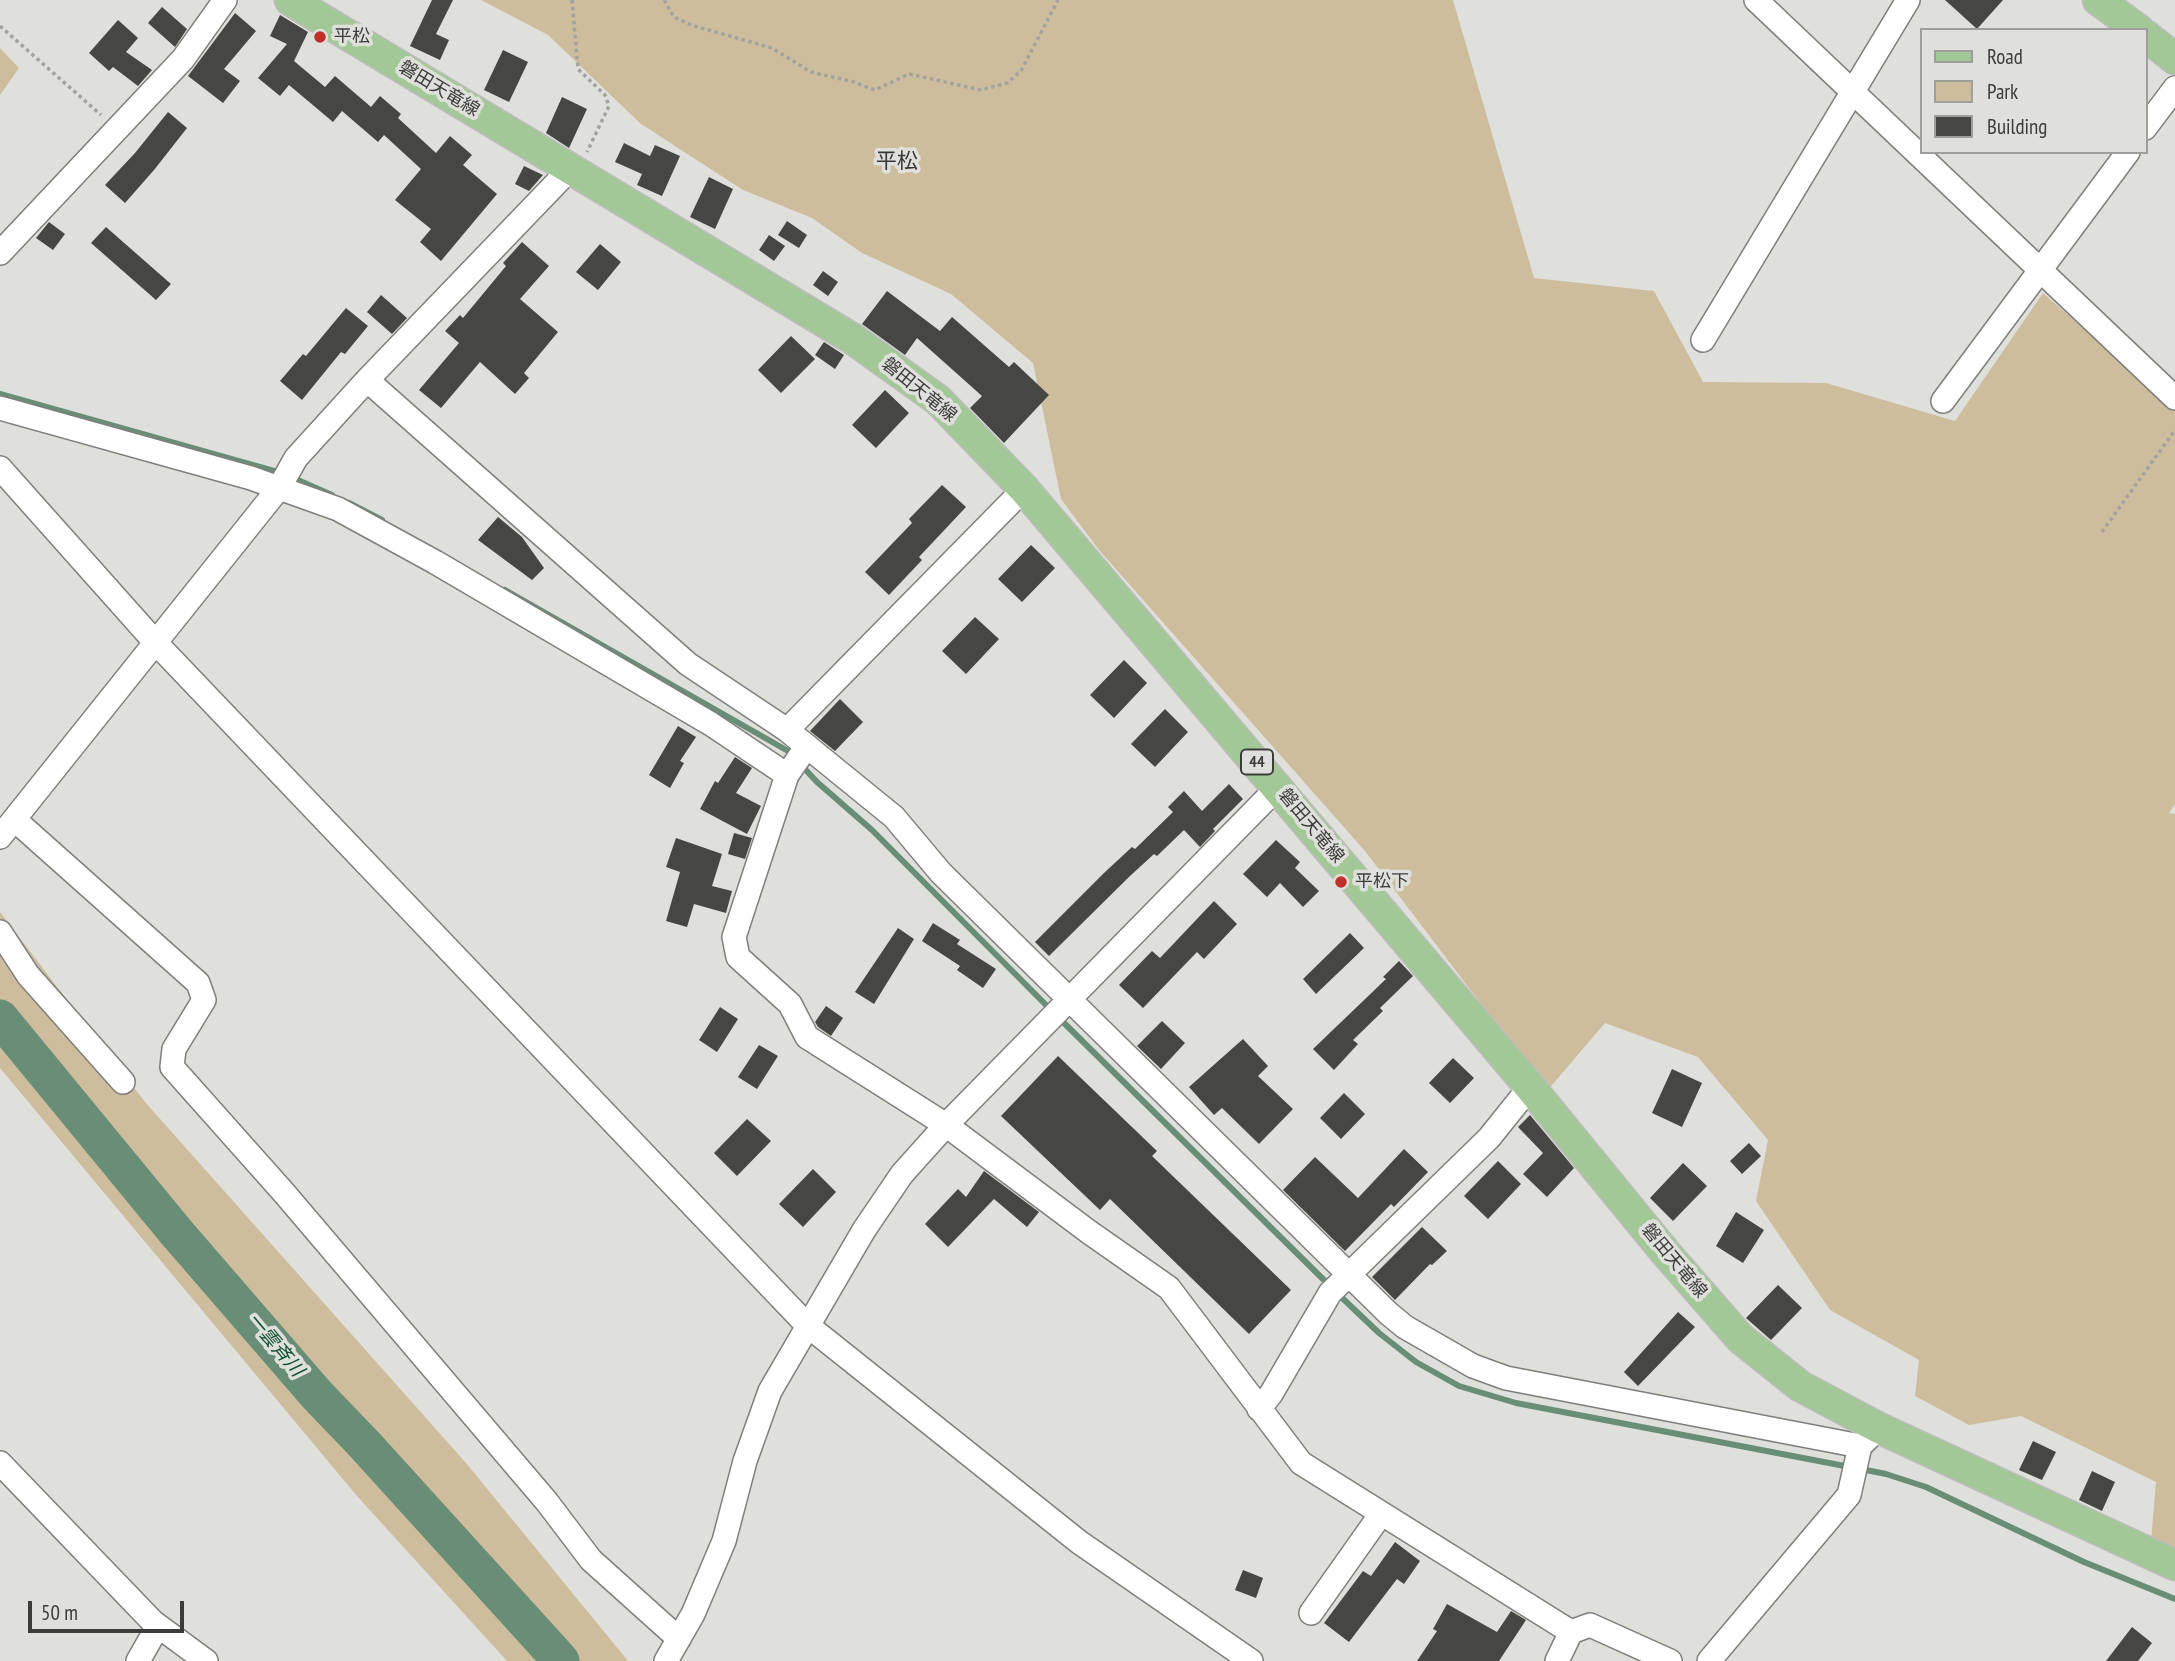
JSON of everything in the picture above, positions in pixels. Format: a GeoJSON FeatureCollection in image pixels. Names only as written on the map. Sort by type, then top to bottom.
{"type":"FeatureCollection","features":[{"type":"Feature","properties":{"kind":"main road","name":"磐田天竜線"},"geometry":{"type":"LineString","coordinates":[[290,0],[853,339],[938,400],[1024,489],[1740,1338],[1800,1385],[1863,1450],[2175,1565]]}},
{"type":"Feature","properties":{"kind":"main road"},"geometry":{"type":"LineString","coordinates":[[2098,0],[2136,28]]}},
{"type":"Feature","properties":{"kind":"main road"},"geometry":{"type":"LineString","coordinates":[[2147,37],[2175,60]]}},
{"type":"Feature","properties":{"kind":"street"},"geometry":{"type":"LineString","coordinates":[[0,253],[183,59],[225,0]]}},
{"type":"Feature","properties":{"kind":"street"},"geometry":{"type":"LineString","coordinates":[[1756,0],[2175,398]]}},
{"type":"Feature","properties":{"kind":"street"},"geometry":{"type":"LineString","coordinates":[[1703,340],[1908,0]]}},
{"type":"Feature","properties":{"kind":"street"},"geometry":{"type":"LineString","coordinates":[[2147,125],[2175,88]]}},
{"type":"Feature","properties":{"kind":"street"},"geometry":{"type":"LineString","coordinates":[[1943,401],[2126,154]]}},
{"type":"Feature","properties":{"kind":"street"},"geometry":{"type":"LineString","coordinates":[[570,169],[367,380],[285,478],[7,829],[198,983],[204,1000],[174,1049],[172,1067],[285,1194],[547,1502],[591,1560],[679,1639]]}},
{"type":"Feature","properties":{"kind":"street"},"geometry":{"type":"LineString","coordinates":[[367,380],[688,664],[787,730],[894,817],[1063,1008],[1341,1282],[1405,1327],[1473,1366],[1506,1378],[1863,1450],[1849,1495],[1709,1661]]}},
{"type":"Feature","properties":{"kind":"street"},"geometry":{"type":"LineString","coordinates":[[0,408],[285,478],[435,562],[711,724],[788,775]]}},
{"type":"Feature","properties":{"kind":"street"},"geometry":{"type":"LineString","coordinates":[[0,468],[156,643],[807,1325],[1079,1542],[1251,1661]]}},
{"type":"Feature","properties":{"kind":"street"},"geometry":{"type":"LineString","coordinates":[[787,730],[1024,489]]}},
{"type":"Feature","properties":{"kind":"street"},"geometry":{"type":"LineString","coordinates":[[807,746],[788,775],[734,937],[738,957],[790,1004],[807,1037],[946,1125],[1168,1288],[1301,1463],[1571,1632]]}},
{"type":"Feature","properties":{"kind":"street"},"geometry":{"type":"LineString","coordinates":[[667,1660],[693,1614],[724,1541],[745,1461],[770,1391],[863,1230],[894,1185],[946,1125],[1278,787]]}},
{"type":"Feature","properties":{"kind":"street"},"geometry":{"type":"LineString","coordinates":[[0,932],[28,975],[123,1082]]}},
{"type":"Feature","properties":{"kind":"street"},"geometry":{"type":"LineString","coordinates":[[1259,1409],[1341,1282],[1489,1138],[1531,1087]]}},
{"type":"Feature","properties":{"kind":"street"},"geometry":{"type":"LineString","coordinates":[[0,1463],[158,1626],[206,1661]]}},
{"type":"Feature","properties":{"kind":"street"},"geometry":{"type":"LineString","coordinates":[[1311,1613],[1381,1514]]}},
{"type":"Feature","properties":{"kind":"street"},"geometry":{"type":"LineString","coordinates":[[1557,1661],[1571,1632],[1590,1625],[1670,1661]]}},
{"type":"Feature","properties":{"kind":"street"},"geometry":{"type":"LineString","coordinates":[[138,1661],[158,1626]]}},
{"type":"Feature","properties":{"kind":"path"},"geometry":{"type":"LineString","coordinates":[[570,169],[584,159],[609,106],[606,95],[579,69],[572,0]]}},
{"type":"Feature","properties":{"kind":"path"},"geometry":{"type":"LineString","coordinates":[[664,0],[674,17],[691,25],[772,48],[811,72],[875,90],[909,74],[981,90],[1007,83],[1021,71],[1058,0]]}},
{"type":"Feature","properties":{"kind":"path"},"geometry":{"type":"LineString","coordinates":[[0,26],[116,128]]}},
{"type":"Feature","properties":{"kind":"path"},"geometry":{"type":"LineString","coordinates":[[2102,532],[2175,430]]}},
{"type":"Feature","properties":{"kind":"green space"},"geometry":{"type":"Polygon","coordinates":[[[481,0],[1453,0],[1534,278],[1654,291],[1703,382],[1826,383],[1955,421],[2043,293],[2175,409],[2175,804],[2169,813],[2175,814],[2175,1550],[2151,1541],[2156,1482],[2021,1416],[1969,1425],[1915,1396],[1919,1360],[1830,1310],[1756,1201],[1768,1140],[1698,1057],[1605,1023],[1547,1091],[1365,851],[1099,550],[1061,499],[1033,363],[951,294],[862,253],[812,218],[743,190],[641,124],[548,35],[481,0]]]}},
{"type":"Feature","properties":{"kind":"green space"},"geometry":{"type":"Polygon","coordinates":[[[0,48],[19,68],[0,95],[0,48]]]}},
{"type":"Feature","properties":{"kind":"green space"},"geometry":{"type":"Polygon","coordinates":[[[0,912],[145,1102],[466,1463],[628,1661],[507,1661],[357,1496],[0,1068],[0,912]]]}},
{"type":"Feature","properties":{"kind":"building"},"geometry":{"type":"Polygon","coordinates":[[[432,0],[453,0],[436,34],[449,40],[440,60],[410,46],[432,0]]]}},
{"type":"Feature","properties":{"kind":"building"},"geometry":{"type":"Polygon","coordinates":[[[1945,0],[2003,0],[1976,28],[1945,0]]]}},
{"type":"Feature","properties":{"kind":"building"},"geometry":{"type":"Polygon","coordinates":[[[162,7],[187,29],[175,47],[148,23],[162,7]]]}},
{"type":"Feature","properties":{"kind":"building"},"geometry":{"type":"Polygon","coordinates":[[[235,13],[256,31],[224,69],[240,81],[223,103],[188,76],[235,13]]]}},
{"type":"Feature","properties":{"kind":"building"},"geometry":{"type":"Polygon","coordinates":[[[280,15],[308,32],[294,61],[325,87],[335,76],[371,107],[380,96],[401,114],[398,118],[436,153],[450,136],[472,155],[463,165],[497,194],[441,261],[420,242],[431,229],[395,200],[421,169],[384,135],[378,142],[342,111],[333,122],[289,85],[280,96],[258,78],[287,44],[270,36],[280,15]]]}},
{"type":"Feature","properties":{"kind":"building"},"geometry":{"type":"Polygon","coordinates":[[[118,20],[138,38],[126,52],[152,70],[138,86],[113,67],[109,71],[89,53],[118,20]]]}},
{"type":"Feature","properties":{"kind":"building"},"geometry":{"type":"Polygon","coordinates":[[[503,50],[528,62],[509,102],[484,90],[503,50]]]}},
{"type":"Feature","properties":{"kind":"building"},"geometry":{"type":"Polygon","coordinates":[[[562,97],[587,109],[569,148],[546,133],[562,97]]]}},
{"type":"Feature","properties":{"kind":"building"},"geometry":{"type":"Polygon","coordinates":[[[168,112],[187,128],[125,203],[105,185],[168,112]]]}},
{"type":"Feature","properties":{"kind":"building"},"geometry":{"type":"Polygon","coordinates":[[[624,143],[650,156],[655,145],[680,156],[662,196],[637,185],[642,174],[615,162],[624,143]]]}},
{"type":"Feature","properties":{"kind":"building"},"geometry":{"type":"Polygon","coordinates":[[[524,166],[543,175],[529,191],[515,184],[524,166]]]}},
{"type":"Feature","properties":{"kind":"building"},"geometry":{"type":"Polygon","coordinates":[[[709,177],[733,189],[715,229],[690,217],[709,177]]]}},
{"type":"Feature","properties":{"kind":"building"},"geometry":{"type":"Polygon","coordinates":[[[787,221],[807,235],[799,248],[778,235],[787,221]]]}},
{"type":"Feature","properties":{"kind":"building"},"geometry":{"type":"Polygon","coordinates":[[[49,222],[65,234],[53,250],[36,238],[49,222]]]}},
{"type":"Feature","properties":{"kind":"building"},"geometry":{"type":"Polygon","coordinates":[[[106,227],[171,284],[156,300],[91,243],[106,227]]]}},
{"type":"Feature","properties":{"kind":"building"},"geometry":{"type":"Polygon","coordinates":[[[769,235],[785,246],[774,261],[759,250],[769,235]]]}},
{"type":"Feature","properties":{"kind":"building"},"geometry":{"type":"Polygon","coordinates":[[[522,242],[549,266],[520,299],[558,332],[524,373],[529,378],[515,394],[480,362],[441,408],[419,390],[459,343],[445,331],[460,315],[463,318],[506,266],[503,263],[522,242]]]}},
{"type":"Feature","properties":{"kind":"building"},"geometry":{"type":"Polygon","coordinates":[[[600,244],[621,262],[598,290],[576,272],[600,244]]]}},
{"type":"Feature","properties":{"kind":"building"},"geometry":{"type":"Polygon","coordinates":[[[823,271],[838,282],[828,296],[813,285],[823,271]]]}},
{"type":"Feature","properties":{"kind":"building"},"geometry":{"type":"Polygon","coordinates":[[[887,291],[940,331],[952,317],[1009,367],[1014,362],[1049,395],[1004,443],[970,408],[982,396],[917,338],[905,355],[862,324],[887,291]]]}},
{"type":"Feature","properties":{"kind":"building"},"geometry":{"type":"Polygon","coordinates":[[[381,295],[407,318],[392,334],[367,312],[381,295]]]}},
{"type":"Feature","properties":{"kind":"building"},"geometry":{"type":"Polygon","coordinates":[[[346,308],[368,326],[345,354],[341,352],[302,400],[280,381],[303,354],[306,356],[346,308]]]}},
{"type":"Feature","properties":{"kind":"building"},"geometry":{"type":"Polygon","coordinates":[[[791,336],[815,359],[781,393],[758,370],[791,336]]]}},
{"type":"Feature","properties":{"kind":"building"},"geometry":{"type":"Polygon","coordinates":[[[824,342],[844,355],[835,369],[815,355],[824,342]]]}},
{"type":"Feature","properties":{"kind":"building"},"geometry":{"type":"Polygon","coordinates":[[[885,390],[909,413],[876,448],[852,425],[885,390]]]}},
{"type":"Feature","properties":{"kind":"building"},"geometry":{"type":"Polygon","coordinates":[[[942,485],[966,507],[919,557],[922,560],[889,595],[865,572],[912,523],[909,519],[942,485]]]}},
{"type":"Feature","properties":{"kind":"building"},"geometry":{"type":"Polygon","coordinates":[[[498,517],[522,537],[544,568],[532,580],[478,540],[498,517]]]}},
{"type":"Feature","properties":{"kind":"building"},"geometry":{"type":"Polygon","coordinates":[[[1031,545],[1055,568],[1022,602],[998,579],[1031,545]]]}},
{"type":"Feature","properties":{"kind":"building"},"geometry":{"type":"Polygon","coordinates":[[[975,617],[999,639],[966,674],[942,651],[975,617]]]}},
{"type":"Feature","properties":{"kind":"building"},"geometry":{"type":"Polygon","coordinates":[[[1124,660],[1147,683],[1114,718],[1090,695],[1124,660]]]}},
{"type":"Feature","properties":{"kind":"building"},"geometry":{"type":"Polygon","coordinates":[[[840,699],[863,722],[835,751],[810,731],[840,699]]]}},
{"type":"Feature","properties":{"kind":"building"},"geometry":{"type":"Polygon","coordinates":[[[1165,709],[1188,732],[1155,767],[1131,744],[1165,709]]]}},
{"type":"Feature","properties":{"kind":"building"},"geometry":{"type":"Polygon","coordinates":[[[678,726],[696,737],[680,761],[684,763],[670,788],[649,775],[678,726]]]}},
{"type":"Feature","properties":{"kind":"building"},"geometry":{"type":"Polygon","coordinates":[[[735,757],[752,768],[736,793],[761,806],[747,834],[700,809],[715,781],[718,783],[735,757]]]}},
{"type":"Feature","properties":{"kind":"building"},"geometry":{"type":"Polygon","coordinates":[[[1229,784],[1243,799],[1213,829],[1215,831],[1200,847],[1184,830],[1157,856],[1154,854],[1130,876],[1049,956],[1035,942],[1104,873],[1132,847],[1135,849],[1173,812],[1168,807],[1184,791],[1202,811],[1229,784]]]}},
{"type":"Feature","properties":{"kind":"building"},"geometry":{"type":"Polygon","coordinates":[[[734,833],[752,838],[745,859],[728,854],[734,833]]]}},
{"type":"Feature","properties":{"kind":"building"},"geometry":{"type":"Polygon","coordinates":[[[676,838],[722,854],[712,886],[732,891],[726,913],[694,904],[687,927],[666,921],[680,872],[666,867],[676,838]]]}},
{"type":"Feature","properties":{"kind":"building"},"geometry":{"type":"Polygon","coordinates":[[[1276,840],[1300,862],[1295,868],[1319,891],[1303,907],[1280,883],[1267,897],[1243,874],[1276,840]]]}},
{"type":"Feature","properties":{"kind":"building"},"geometry":{"type":"Polygon","coordinates":[[[1214,901],[1237,924],[1204,959],[1197,952],[1143,1008],[1119,985],[1152,951],[1160,958],[1214,901]]]}},
{"type":"Feature","properties":{"kind":"building"},"geometry":{"type":"Polygon","coordinates":[[[933,923],[960,940],[957,944],[996,969],[983,988],[957,970],[960,966],[922,941],[933,923]]]}},
{"type":"Feature","properties":{"kind":"building"},"geometry":{"type":"Polygon","coordinates":[[[898,928],[914,939],[874,1004],[855,992],[898,928]]]}},
{"type":"Feature","properties":{"kind":"building"},"geometry":{"type":"Polygon","coordinates":[[[1350,933],[1364,948],[1316,994],[1303,979],[1350,933]]]}},
{"type":"Feature","properties":{"kind":"building"},"geometry":{"type":"Polygon","coordinates":[[[1399,961],[1413,976],[1380,1008],[1383,1011],[1353,1040],[1358,1044],[1334,1070],[1313,1049],[1386,979],[1383,977],[1399,961]]]}},
{"type":"Feature","properties":{"kind":"building"},"geometry":{"type":"Polygon","coordinates":[[[826,1006],[843,1018],[831,1036],[815,1022],[826,1006]]]}},
{"type":"Feature","properties":{"kind":"building"},"geometry":{"type":"Polygon","coordinates":[[[720,1007],[738,1019],[717,1052],[699,1040],[720,1007]]]}},
{"type":"Feature","properties":{"kind":"building"},"geometry":{"type":"Polygon","coordinates":[[[1162,1021],[1185,1043],[1161,1069],[1137,1046],[1162,1021]]]}},
{"type":"Feature","properties":{"kind":"building"},"geometry":{"type":"Polygon","coordinates":[[[1243,1039],[1268,1066],[1258,1076],[1293,1109],[1259,1144],[1222,1108],[1214,1115],[1189,1087],[1243,1039]]]}},
{"type":"Feature","properties":{"kind":"building"},"geometry":{"type":"Polygon","coordinates":[[[759,1045],[778,1056],[757,1089],[738,1077],[759,1045]]]}},
{"type":"Feature","properties":{"kind":"building"},"geometry":{"type":"Polygon","coordinates":[[[1058,1056],[1157,1151],[1152,1156],[1291,1290],[1249,1334],[1110,1199],[1100,1210],[1001,1116],[1058,1056]]]}},
{"type":"Feature","properties":{"kind":"building"},"geometry":{"type":"Polygon","coordinates":[[[1453,1058],[1474,1078],[1450,1103],[1429,1083],[1453,1058]]]}},
{"type":"Feature","properties":{"kind":"building"},"geometry":{"type":"Polygon","coordinates":[[[1672,1069],[1702,1083],[1682,1127],[1652,1113],[1672,1069]]]}},
{"type":"Feature","properties":{"kind":"building"},"geometry":{"type":"Polygon","coordinates":[[[1344,1093],[1365,1114],[1341,1139],[1320,1118],[1344,1093]]]}},
{"type":"Feature","properties":{"kind":"building"},"geometry":{"type":"Polygon","coordinates":[[[1530,1115],[1574,1168],[1547,1197],[1523,1174],[1543,1153],[1518,1127],[1530,1115]]]}},
{"type":"Feature","properties":{"kind":"building"},"geometry":{"type":"Polygon","coordinates":[[[747,1119],[771,1141],[737,1176],[714,1153],[747,1119]]]}},
{"type":"Feature","properties":{"kind":"building"},"geometry":{"type":"Polygon","coordinates":[[[1749,1143],[1761,1156],[1742,1174],[1730,1161],[1749,1143]]]}},
{"type":"Feature","properties":{"kind":"building"},"geometry":{"type":"Polygon","coordinates":[[[1404,1149],[1428,1172],[1394,1207],[1391,1204],[1345,1251],[1283,1190],[1315,1157],[1358,1198],[1404,1149]]]}},
{"type":"Feature","properties":{"kind":"building"},"geometry":{"type":"Polygon","coordinates":[[[1498,1161],[1521,1184],[1488,1219],[1464,1196],[1498,1161]]]}},
{"type":"Feature","properties":{"kind":"building"},"geometry":{"type":"Polygon","coordinates":[[[1683,1163],[1707,1186],[1673,1221],[1650,1198],[1683,1163]]]}},
{"type":"Feature","properties":{"kind":"building"},"geometry":{"type":"Polygon","coordinates":[[[813,1169],[836,1192],[803,1227],[779,1204],[813,1169]]]}},
{"type":"Feature","properties":{"kind":"building"},"geometry":{"type":"Polygon","coordinates":[[[984,1171],[1039,1212],[1027,1227],[994,1199],[948,1247],[925,1224],[958,1189],[966,1197],[984,1171]]]}},
{"type":"Feature","properties":{"kind":"building"},"geometry":{"type":"Polygon","coordinates":[[[1736,1212],[1764,1230],[1743,1263],[1716,1246],[1736,1212]]]}},
{"type":"Feature","properties":{"kind":"building"},"geometry":{"type":"Polygon","coordinates":[[[1422,1227],[1447,1251],[1430,1264],[1395,1300],[1372,1277],[1422,1227]]]}},
{"type":"Feature","properties":{"kind":"building"},"geometry":{"type":"Polygon","coordinates":[[[1778,1285],[1802,1308],[1771,1340],[1746,1318],[1778,1285]]]}},
{"type":"Feature","properties":{"kind":"building"},"geometry":{"type":"Polygon","coordinates":[[[1678,1312],[1695,1327],[1638,1386],[1624,1372],[1678,1312]]]}},
{"type":"Feature","properties":{"kind":"building"},"geometry":{"type":"Polygon","coordinates":[[[2033,1441],[2056,1452],[2042,1480],[2019,1470],[2033,1441]]]}},
{"type":"Feature","properties":{"kind":"building"},"geometry":{"type":"Polygon","coordinates":[[[2092,1471],[2115,1482],[2102,1511],[2079,1500],[2092,1471]]]}},
{"type":"Feature","properties":{"kind":"building"},"geometry":{"type":"Polygon","coordinates":[[[1395,1542],[1420,1561],[1404,1584],[1397,1579],[1349,1642],[1324,1623],[1363,1571],[1371,1576],[1395,1542]]]}},
{"type":"Feature","properties":{"kind":"building"},"geometry":{"type":"Polygon","coordinates":[[[1243,1570],[1263,1578],[1256,1598],[1235,1590],[1243,1570]]]}},
{"type":"Feature","properties":{"kind":"building"},"geometry":{"type":"Polygon","coordinates":[[[1447,1604],[1497,1632],[1511,1611],[1526,1620],[1499,1661],[1417,1661],[1437,1631],[1433,1629],[1447,1604]]]}},
{"type":"Feature","properties":{"kind":"building"},"geometry":{"type":"Polygon","coordinates":[[[2132,1627],[2152,1643],[2138,1661],[2106,1661],[2132,1627]]]}},
{"type":"Feature","properties":{"kind":"waterway"},"geometry":{"type":"LineString","coordinates":[[0,394],[281,473]]}},
{"type":"Feature","properties":{"kind":"waterway"},"geometry":{"type":"LineString","coordinates":[[291,477],[332,495]]}},
{"type":"Feature","properties":{"kind":"waterway"},"geometry":{"type":"LineString","coordinates":[[349,503],[382,520]]}},
{"type":"Feature","properties":{"kind":"waterway"},"geometry":{"type":"LineString","coordinates":[[505,590],[788,751],[817,782],[872,830],[1052,1011]]}},
{"type":"Feature","properties":{"kind":"waterway","name":"一雲斉川"},"geometry":{"type":"LineString","coordinates":[[0,1018],[176,1232],[317,1395],[561,1661]]}},
{"type":"Feature","properties":{"kind":"waterway"},"geometry":{"type":"LineString","coordinates":[[1059,1018],[1330,1286]]}},
{"type":"Feature","properties":{"kind":"waterway"},"geometry":{"type":"LineString","coordinates":[[1338,1294],[1379,1333],[1416,1362],[1459,1386],[1516,1403],[1850,1467]]}},
{"type":"Feature","properties":{"kind":"waterway"},"geometry":{"type":"LineString","coordinates":[[1861,1469],[1926,1487],[2084,1562],[2175,1599]]}},
{"type":"Feature","properties":{"kind":"place","name":"平松"},"geometry":{"type":"Point","coordinates":[320,37]}},
{"type":"Feature","properties":{"kind":"place","name":"平松下"},"geometry":{"type":"Point","coordinates":[1341,882]}},
{"type":"Feature","properties":{"kind":"district","name":"平松"},"geometry":{"type":"Point","coordinates":[897,162]}}]}
